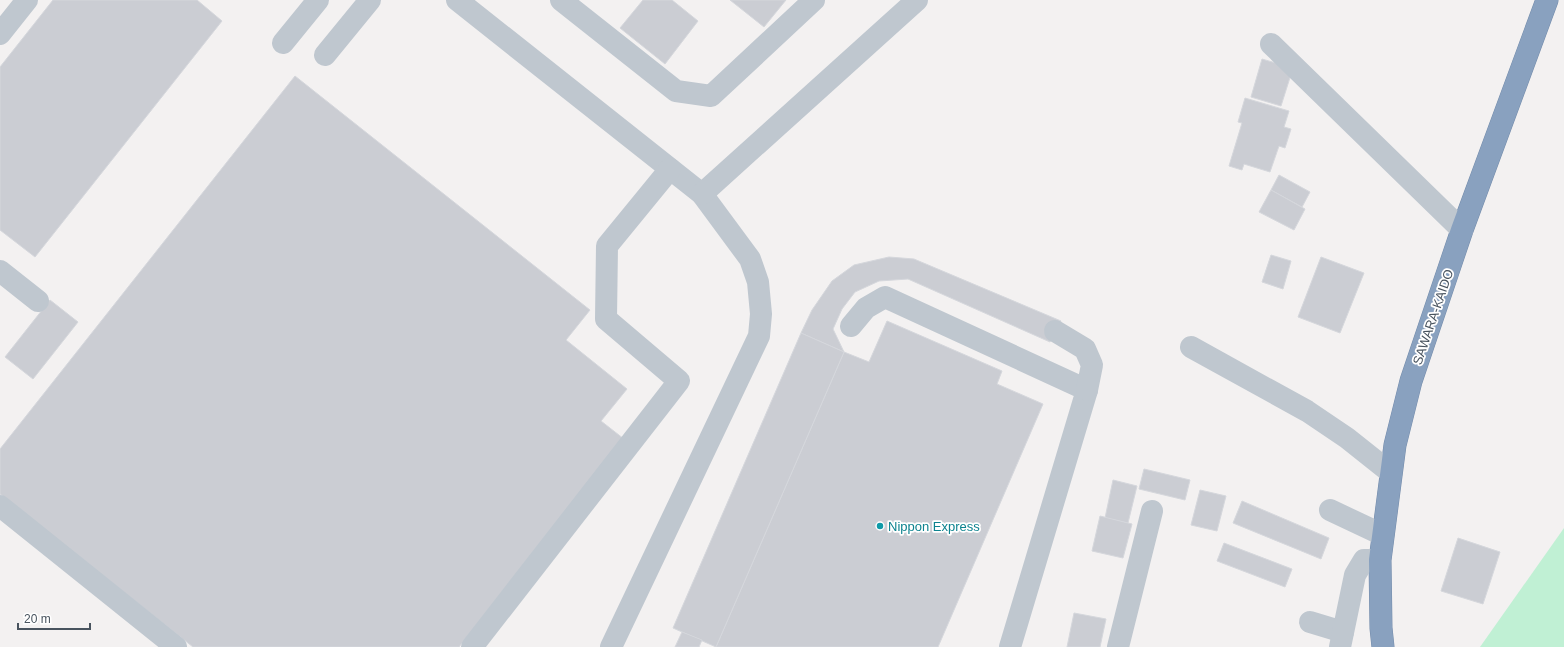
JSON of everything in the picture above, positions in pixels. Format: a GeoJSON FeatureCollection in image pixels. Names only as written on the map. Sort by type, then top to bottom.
{"type":"FeatureCollection","features":[{"type":"Feature","properties":{"kind":"highway","name":"SAWARA-KAIDO"},"geometry":{"type":"LineString","coordinates":[[1383,647],[1381,628],[1380,560],[1395,445],[1411,381],[1462,230],[1547,0]]}},
{"type":"Feature","properties":{"kind":"street"},"geometry":{"type":"LineString","coordinates":[[0,34],[28,0]]}},
{"type":"Feature","properties":{"kind":"street"},"geometry":{"type":"LineString","coordinates":[[283,43],[318,0]]}},
{"type":"Feature","properties":{"kind":"street"},"geometry":{"type":"LineString","coordinates":[[325,55],[370,0]]}},
{"type":"Feature","properties":{"kind":"street"},"geometry":{"type":"LineString","coordinates":[[457,0],[702,194],[750,259],[758,282],[761,314],[759,336],[611,647]]}},
{"type":"Feature","properties":{"kind":"street"},"geometry":{"type":"LineString","coordinates":[[561,0],[676,91],[711,96],[814,0]]}},
{"type":"Feature","properties":{"kind":"street"},"geometry":{"type":"LineString","coordinates":[[702,194],[917,0]]}},
{"type":"Feature","properties":{"kind":"street"},"geometry":{"type":"LineString","coordinates":[[1271,44],[1462,230]]}},
{"type":"Feature","properties":{"kind":"street"},"geometry":{"type":"LineString","coordinates":[[472,647],[679,381],[606,318],[607,246],[670,169]]}},
{"type":"Feature","properties":{"kind":"street"},"geometry":{"type":"LineString","coordinates":[[0,271],[38,302]]}},
{"type":"Feature","properties":{"kind":"street"},"geometry":{"type":"LineString","coordinates":[[851,326],[866,308],[885,297],[1087,390]]}},
{"type":"Feature","properties":{"kind":"street"},"geometry":{"type":"LineString","coordinates":[[1010,647],[1087,390],[1092,365],[1085,350],[1055,331]]}},
{"type":"Feature","properties":{"kind":"street"},"geometry":{"type":"LineString","coordinates":[[1191,347],[1307,411],[1347,438],[1391,473]]}},
{"type":"Feature","properties":{"kind":"street"},"geometry":{"type":"LineString","coordinates":[[0,506],[176,647]]}},
{"type":"Feature","properties":{"kind":"street"},"geometry":{"type":"LineString","coordinates":[[1330,510],[1383,535]]}},
{"type":"Feature","properties":{"kind":"street"},"geometry":{"type":"LineString","coordinates":[[1118,647],[1152,511]]}},
{"type":"Feature","properties":{"kind":"street"},"geometry":{"type":"LineString","coordinates":[[1310,622],[1341,640],[1354,575],[1364,560],[1380,560]]}},
{"type":"Feature","properties":{"kind":"green space"},"geometry":{"type":"Polygon","coordinates":[[[1564,528],[1564,647],[1480,647],[1564,528]]]}},
{"type":"Feature","properties":{"kind":"building"},"geometry":{"type":"Polygon","coordinates":[[[53,0],[197,0],[222,21],[35,257],[0,230],[0,67],[53,0]]]}},
{"type":"Feature","properties":{"kind":"building"},"geometry":{"type":"Polygon","coordinates":[[[643,0],[672,0],[698,21],[665,64],[620,28],[643,0]]]}},
{"type":"Feature","properties":{"kind":"building"},"geometry":{"type":"Polygon","coordinates":[[[730,0],[786,0],[764,27],[730,0]]]}},
{"type":"Feature","properties":{"kind":"building"},"geometry":{"type":"Polygon","coordinates":[[[1262,59],[1293,68],[1281,106],[1251,97],[1262,59]]]}},
{"type":"Feature","properties":{"kind":"building"},"geometry":{"type":"Polygon","coordinates":[[[295,76],[590,310],[566,340],[627,389],[601,421],[624,439],[459,647],[193,647],[0,494],[0,449],[295,76]]]}},
{"type":"Feature","properties":{"kind":"building"},"geometry":{"type":"Polygon","coordinates":[[[1245,98],[1289,111],[1284,127],[1291,129],[1285,148],[1279,146],[1270,172],[1244,164],[1242,170],[1229,166],[1242,123],[1238,122],[1245,98]]]}},
{"type":"Feature","properties":{"kind":"building"},"geometry":{"type":"Polygon","coordinates":[[[1279,175],[1310,192],[1302,207],[1271,190],[1279,175]]]}},
{"type":"Feature","properties":{"kind":"building"},"geometry":{"type":"Polygon","coordinates":[[[1271,190],[1305,209],[1294,230],[1259,212],[1271,190]]]}},
{"type":"Feature","properties":{"kind":"building"},"geometry":{"type":"Polygon","coordinates":[[[1271,255],[1291,261],[1283,289],[1262,282],[1271,255]]]}},
{"type":"Feature","properties":{"kind":"building"},"geometry":{"type":"Polygon","coordinates":[[[889,257],[914,259],[1061,321],[1050,342],[908,279],[879,281],[855,292],[842,309],[833,329],[844,352],[801,333],[812,310],[832,281],[854,265],[889,257]]]}},
{"type":"Feature","properties":{"kind":"building"},"geometry":{"type":"Polygon","coordinates":[[[1321,257],[1364,273],[1340,333],[1298,317],[1321,257]]]}},
{"type":"Feature","properties":{"kind":"building"},"geometry":{"type":"Polygon","coordinates":[[[50,300],[78,322],[33,379],[5,357],[50,300]]]}},
{"type":"Feature","properties":{"kind":"building","name":"Nippon Express"},"geometry":{"type":"Polygon","coordinates":[[[887,321],[1002,371],[997,384],[1043,404],[938,647],[716,647],[844,352],[869,362],[887,321]]]}},
{"type":"Feature","properties":{"kind":"building"},"geometry":{"type":"Polygon","coordinates":[[[801,333],[844,352],[716,647],[673,628],[801,333]]]}},
{"type":"Feature","properties":{"kind":"building"},"geometry":{"type":"Polygon","coordinates":[[[1144,469],[1190,480],[1185,500],[1139,489],[1144,469]]]}},
{"type":"Feature","properties":{"kind":"building"},"geometry":{"type":"Polygon","coordinates":[[[1113,480],[1137,486],[1128,523],[1105,518],[1113,480]]]}},
{"type":"Feature","properties":{"kind":"building"},"geometry":{"type":"Polygon","coordinates":[[[1200,490],[1226,496],[1217,531],[1191,525],[1200,490]]]}},
{"type":"Feature","properties":{"kind":"building"},"geometry":{"type":"Polygon","coordinates":[[[1242,501],[1329,538],[1321,559],[1233,523],[1242,501]]]}},
{"type":"Feature","properties":{"kind":"building"},"geometry":{"type":"Polygon","coordinates":[[[1100,516],[1132,524],[1123,558],[1092,551],[1100,516]]]}},
{"type":"Feature","properties":{"kind":"building"},"geometry":{"type":"Polygon","coordinates":[[[1458,538],[1500,552],[1483,604],[1441,591],[1458,538]]]}},
{"type":"Feature","properties":{"kind":"building"},"geometry":{"type":"Polygon","coordinates":[[[1224,543],[1292,569],[1285,587],[1217,561],[1224,543]]]}},
{"type":"Feature","properties":{"kind":"building"},"geometry":{"type":"Polygon","coordinates":[[[1074,613],[1106,619],[1100,647],[1067,647],[1074,613]]]}},
{"type":"Feature","properties":{"kind":"building"},"geometry":{"type":"Polygon","coordinates":[[[682,632],[702,640],[699,647],[675,647],[682,632]]]}},
{"type":"Feature","properties":{"kind":"place","name":"Nippon Express"},"geometry":{"type":"Point","coordinates":[880,526]}}]}
